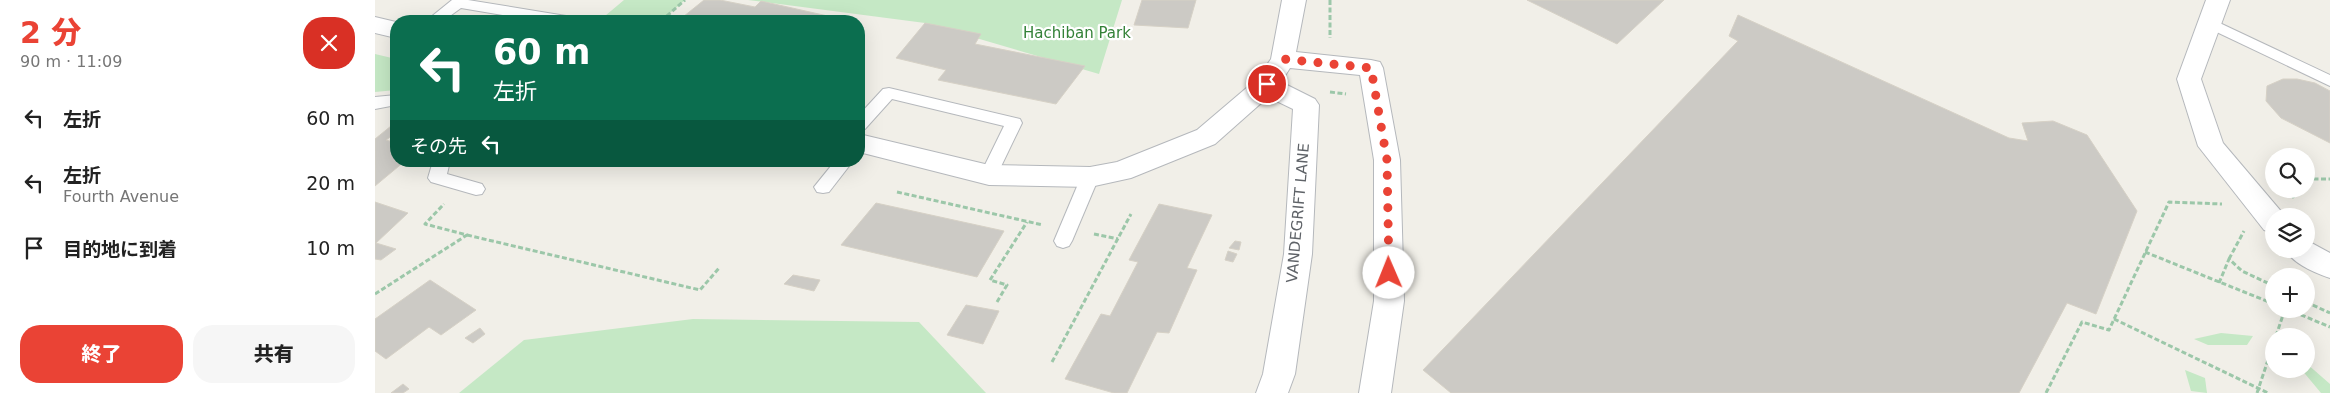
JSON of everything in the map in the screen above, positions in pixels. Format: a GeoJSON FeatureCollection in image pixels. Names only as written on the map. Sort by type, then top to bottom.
{"type":"FeatureCollection","features":[{"type":"Feature","properties":{"kind":"street"},"geometry":{"type":"LineString","coordinates":[[865,146],[989,175],[1090,178],[1121,171],[1206,137],[1267,84],[1283,59],[1294,0]]}},
{"type":"Feature","properties":{"kind":"street"},"geometry":{"type":"LineString","coordinates":[[2214,12],[2189,79],[2211,146],[2265,212]]}},
{"type":"Feature","properties":{"kind":"street"},"geometry":{"type":"LineString","coordinates":[[375,25],[390,29]]}},
{"type":"Feature","properties":{"kind":"street"},"geometry":{"type":"LineString","coordinates":[[1283,59],[1371,68],[1387,160],[1389,301],[1375,393]]}},
{"type":"Feature","properties":{"kind":"street","name":"VANDEGRIFT LANE"},"geometry":{"type":"LineString","coordinates":[[1267,84],[1307,105],[1298,254],[1279,374],[1272,393]]}},
{"type":"Feature","properties":{"kind":"street"},"geometry":{"type":"LineString","coordinates":[[2314,258],[2330,267]]}},
{"type":"Feature","properties":{"kind":"lane"},"geometry":{"type":"LineString","coordinates":[[441,15],[457,3],[530,15]]}},
{"type":"Feature","properties":{"kind":"lane"},"geometry":{"type":"LineString","coordinates":[[2214,12],[2330,81]]}},
{"type":"Feature","properties":{"kind":"lane"},"geometry":{"type":"LineString","coordinates":[[865,131],[889,93],[1014,123],[989,175]]}},
{"type":"Feature","properties":{"kind":"lane"},"geometry":{"type":"LineString","coordinates":[[375,103],[390,101]]}},
{"type":"Feature","properties":{"kind":"lane"},"geometry":{"type":"LineString","coordinates":[[440,167],[437,178],[476,189]]}},
{"type":"Feature","properties":{"kind":"lane"},"geometry":{"type":"LineString","coordinates":[[823,187],[839,167]]}},
{"type":"Feature","properties":{"kind":"lane"},"geometry":{"type":"LineString","coordinates":[[1066,235],[1090,178]]}},
{"type":"Feature","properties":{"kind":"path"},"geometry":{"type":"LineString","coordinates":[[668,15],[685,0]]}},
{"type":"Feature","properties":{"kind":"path"},"geometry":{"type":"LineString","coordinates":[[2315,179],[2330,180]]}},
{"type":"Feature","properties":{"kind":"path"},"geometry":{"type":"LineString","coordinates":[[897,192],[1027,222],[1066,235]]}},
{"type":"Feature","properties":{"kind":"path"},"geometry":{"type":"LineString","coordinates":[[436,201],[444,205],[425,224],[700,290],[720,267]]}},
{"type":"Feature","properties":{"kind":"path"},"geometry":{"type":"LineString","coordinates":[[2046,393],[2082,322],[2109,330],[2169,202],[2265,214]]}},
{"type":"Feature","properties":{"kind":"path"},"geometry":{"type":"LineString","coordinates":[[1052,362],[1131,214]]}},
{"type":"Feature","properties":{"kind":"path"},"geometry":{"type":"LineString","coordinates":[[997,302],[1007,284],[990,280],[1027,222]]}},
{"type":"Feature","properties":{"kind":"path"},"geometry":{"type":"LineString","coordinates":[[375,294],[467,235]]}},
{"type":"Feature","properties":{"kind":"path"},"geometry":{"type":"LineString","coordinates":[[2145,252],[2265,301]]}},
{"type":"Feature","properties":{"kind":"path"},"geometry":{"type":"LineString","coordinates":[[2219,283],[2229,259],[2242,271],[2265,282]]}},
{"type":"Feature","properties":{"kind":"path"},"geometry":{"type":"LineString","coordinates":[[2315,306],[2330,313]]}},
{"type":"Feature","properties":{"kind":"path"},"geometry":{"type":"LineString","coordinates":[[2307,318],[2330,328]]}},
{"type":"Feature","properties":{"kind":"path"},"geometry":{"type":"LineString","coordinates":[[2114,319],[2268,393]]}},
{"type":"Feature","properties":{"kind":"path"},"geometry":{"type":"LineString","coordinates":[[2257,393],[2265,368]]}},
{"type":"Feature","properties":{"kind":"green space"},"geometry":{"type":"Polygon","coordinates":[[[624,0],[685,0],[668,15],[606,15],[624,0]]]}},
{"type":"Feature","properties":{"kind":"green space","name":"Hachiban Park"},"geometry":{"type":"Polygon","coordinates":[[[748,0],[1122,0],[1099,74],[925,23],[748,0]]]}},
{"type":"Feature","properties":{"kind":"green space"},"geometry":{"type":"Polygon","coordinates":[[[375,54],[390,58],[390,91],[375,92],[375,54]]]}},
{"type":"Feature","properties":{"kind":"green space"},"geometry":{"type":"Polygon","coordinates":[[[693,319],[919,322],[986,393],[459,393],[524,340],[693,319]]]}},
{"type":"Feature","properties":{"kind":"green space"},"geometry":{"type":"Polygon","coordinates":[[[2221,333],[2253,336],[2247,345],[2208,345],[2194,339],[2221,333]]]}},
{"type":"Feature","properties":{"kind":"green space"},"geometry":{"type":"Polygon","coordinates":[[[2185,370],[2205,378],[2207,393],[2191,391],[2185,370]]]}},
{"type":"Feature","properties":{"kind":"green space"},"geometry":{"type":"Polygon","coordinates":[[[2315,371],[2330,384],[2330,393],[2321,393],[2308,378],[2315,378],[2315,371]]]}},
{"type":"Feature","properties":{"kind":"building"},"geometry":{"type":"Polygon","coordinates":[[[704,0],[720,0],[755,7],[761,1],[823,15],[685,15],[704,0]]]}},
{"type":"Feature","properties":{"kind":"building"},"geometry":{"type":"Polygon","coordinates":[[[1142,0],[1196,0],[1188,28],[1134,25],[1142,0]]]}},
{"type":"Feature","properties":{"kind":"building"},"geometry":{"type":"Polygon","coordinates":[[[1527,0],[1664,0],[1617,44],[1527,0]]]}},
{"type":"Feature","properties":{"kind":"building"},"geometry":{"type":"Polygon","coordinates":[[[1738,15],[2009,138],[2028,141],[2022,123],[2053,121],[2087,135],[2137,211],[2096,314],[2067,303],[2019,393],[1451,393],[1423,370],[1738,41],[1729,36],[1738,15]]]}},
{"type":"Feature","properties":{"kind":"building"},"geometry":{"type":"Polygon","coordinates":[[[925,23],[981,34],[975,44],[1085,66],[1056,104],[938,80],[946,70],[896,58],[925,23]]]}},
{"type":"Feature","properties":{"kind":"building"},"geometry":{"type":"Polygon","coordinates":[[[2283,79],[2297,79],[2315,83],[2330,91],[2330,143],[2281,118],[2266,101],[2267,86],[2283,79]]]}},
{"type":"Feature","properties":{"kind":"building"},"geometry":{"type":"Polygon","coordinates":[[[390,127],[390,137],[386,140],[390,141],[390,167],[398,167],[375,186],[375,139],[390,127]]]}},
{"type":"Feature","properties":{"kind":"building"},"geometry":{"type":"Polygon","coordinates":[[[375,202],[408,213],[376,243],[396,249],[381,260],[375,259],[375,202]]]}},
{"type":"Feature","properties":{"kind":"building"},"geometry":{"type":"Polygon","coordinates":[[[876,203],[1004,231],[977,277],[841,245],[876,203]]]}},
{"type":"Feature","properties":{"kind":"building"},"geometry":{"type":"Polygon","coordinates":[[[1159,204],[1212,215],[1187,268],[1197,270],[1169,333],[1157,332],[1127,393],[1114,393],[1065,379],[1101,314],[1110,316],[1138,262],[1129,260],[1159,204]]]}},
{"type":"Feature","properties":{"kind":"building"},"geometry":{"type":"Polygon","coordinates":[[[1235,241],[1241,242],[1239,250],[1229,248],[1235,241]]]}},
{"type":"Feature","properties":{"kind":"building"},"geometry":{"type":"Polygon","coordinates":[[[1228,251],[1237,254],[1233,262],[1225,260],[1228,251]]]}},
{"type":"Feature","properties":{"kind":"building"},"geometry":{"type":"Polygon","coordinates":[[[793,275],[820,280],[814,291],[784,284],[793,275]]]}},
{"type":"Feature","properties":{"kind":"building"},"geometry":{"type":"Polygon","coordinates":[[[430,280],[476,310],[441,335],[429,327],[386,359],[375,351],[375,319],[430,280]]]}},
{"type":"Feature","properties":{"kind":"building"},"geometry":{"type":"Polygon","coordinates":[[[966,305],[999,311],[983,344],[947,335],[966,305]]]}},
{"type":"Feature","properties":{"kind":"building"},"geometry":{"type":"Polygon","coordinates":[[[480,328],[485,334],[473,343],[465,338],[480,328]]]}},
{"type":"Feature","properties":{"kind":"building"},"geometry":{"type":"Polygon","coordinates":[[[403,384],[409,389],[403,393],[391,393],[403,384]]]}},
{"type":"Feature","properties":{"kind":"route"},"geometry":{"type":"LineString","coordinates":[[1267,84],[1283,59],[1371,68],[1387,160],[1389,273]]}}]}
